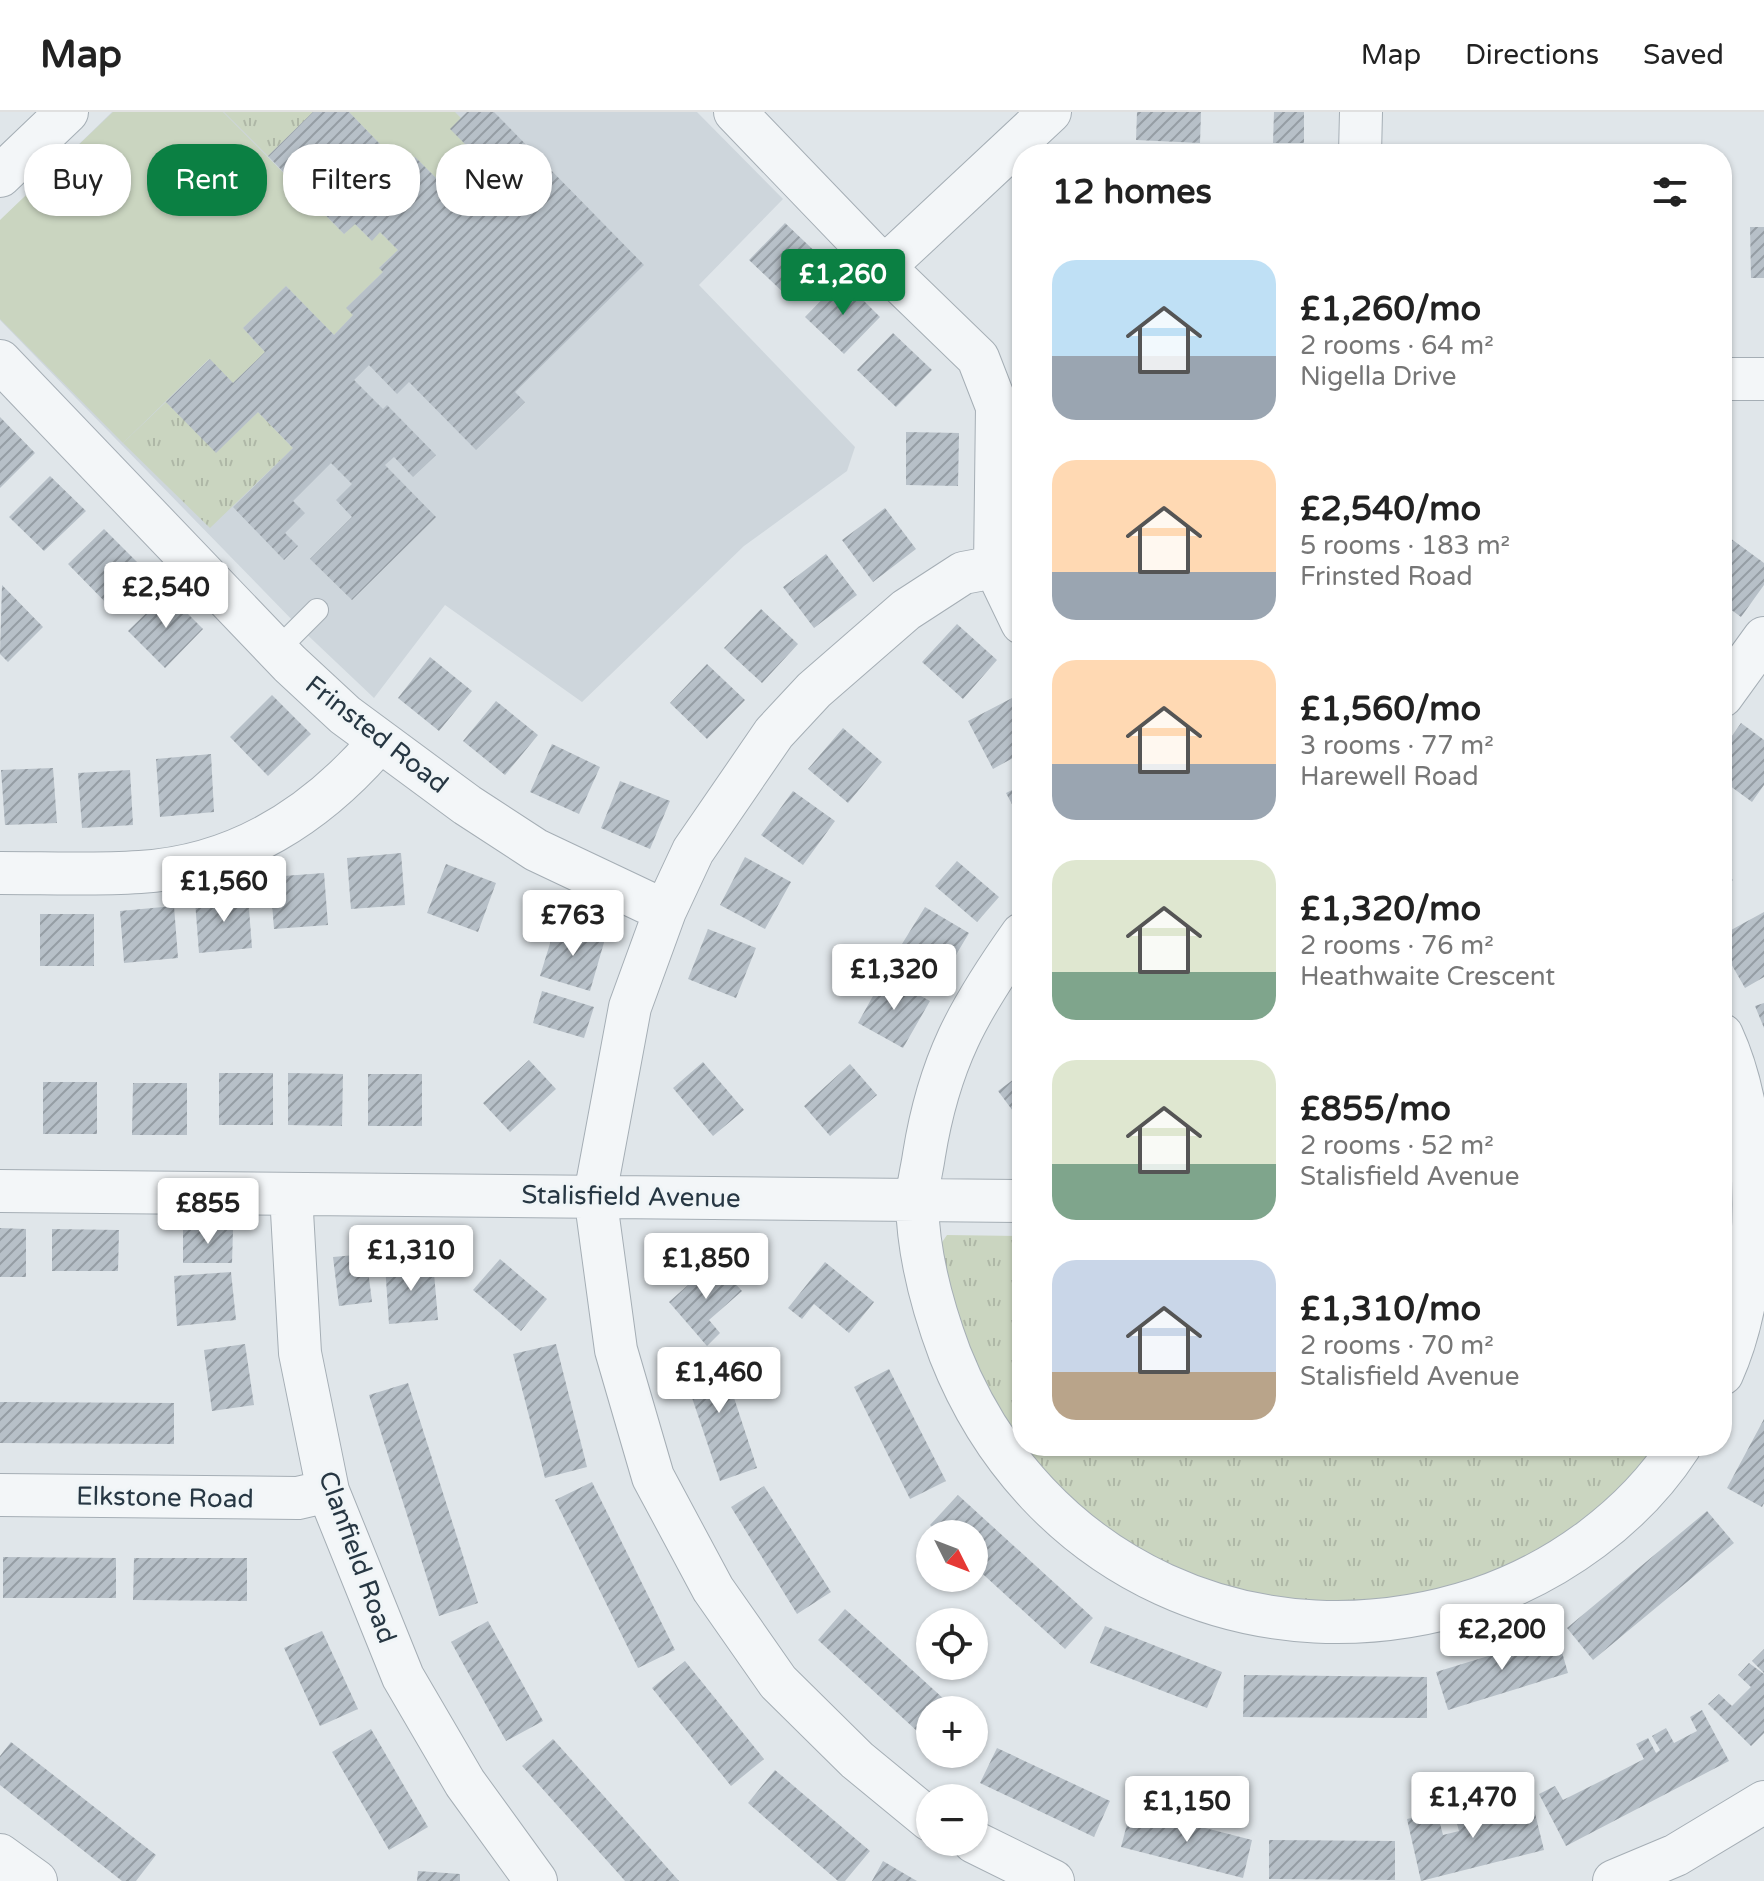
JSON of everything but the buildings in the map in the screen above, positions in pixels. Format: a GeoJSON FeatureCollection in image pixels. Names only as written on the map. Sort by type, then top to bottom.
{"type":"FeatureCollection","features":[{"type":"Feature","properties":{"kind":"street"},"geometry":{"type":"LineString","coordinates":[[0,176],[67,112]]}},
{"type":"Feature","properties":{"kind":"street"},"geometry":{"type":"LineString","coordinates":[[735,112],[884,267],[978,358],[1006,376],[997,407],[995,567],[1012,602]]}},
{"type":"Feature","properties":{"kind":"street"},"geometry":{"type":"LineString","coordinates":[[1016,144],[1050,112]]}},
{"type":"Feature","properties":{"kind":"street"},"geometry":{"type":"LineString","coordinates":[[1360,144],[1361,112]]}},
{"type":"Feature","properties":{"kind":"street"},"geometry":{"type":"LineString","coordinates":[[884,267],[1012,147]]}},
{"type":"Feature","properties":{"kind":"street","name":"Frinsted Road"},"geometry":{"type":"LineString","coordinates":[[0,361],[277,650],[345,715],[536,850],[665,911]]}},
{"type":"Feature","properties":{"kind":"street"},"geometry":{"type":"LineString","coordinates":[[1732,379],[1764,379]]}},
{"type":"Feature","properties":{"kind":"street"},"geometry":{"type":"LineString","coordinates":[[916,1808],[857,1760],[778,1682],[713,1589],[653,1477],[616,1350],[595,1195],[630,1007],[665,911],[693,851],[734,787],[774,733],[814,690],[906,610],[963,573],[995,567]]}},
{"type":"Feature","properties":{"kind":"street"},"geometry":{"type":"LineString","coordinates":[[1732,682],[1764,638]]}},
{"type":"Feature","properties":{"kind":"street"},"geometry":{"type":"LineString","coordinates":[[0,873],[143,872],[227,854],[295,821],[347,780],[380,741]]}},
{"type":"Feature","properties":{"kind":"street"},"geometry":{"type":"LineString","coordinates":[[1012,948],[985,986],[957,1037],[932,1102],[917,1200],[924,1266],[939,1325],[963,1387],[993,1439],[1030,1487],[1113,1559],[1166,1588],[1221,1606],[1280,1619],[1344,1623],[1394,1620],[1444,1610],[1509,1588],[1569,1556],[1632,1505],[1672,1456]]}},
{"type":"Feature","properties":{"kind":"street"},"geometry":{"type":"LineString","coordinates":[[1732,1063],[1747,1106],[1758,1163],[1746,1215],[1752,1267],[1732,1354]]}},
{"type":"Feature","properties":{"kind":"street","name":"Stalisfield Avenue"},"geometry":{"type":"LineString","coordinates":[[0,1191],[1012,1201]]}},
{"type":"Feature","properties":{"kind":"street","name":"Clanfield Road"},"geometry":{"type":"LineString","coordinates":[[291,1194],[300,1353],[328,1491],[403,1677],[465,1783],[536,1881]]}},
{"type":"Feature","properties":{"kind":"street","name":"Elkstone Road"},"geometry":{"type":"LineString","coordinates":[[0,1495],[298,1498],[328,1491]]}},
{"type":"Feature","properties":{"kind":"street"},"geometry":{"type":"LineString","coordinates":[[1614,1881],[1676,1855],[1764,1802]]}},
{"type":"Feature","properties":{"kind":"street"},"geometry":{"type":"LineString","coordinates":[[988,1849],[1053,1881]]}},
{"type":"Feature","properties":{"kind":"street"},"geometry":{"type":"LineString","coordinates":[[0,1855],[36,1881]]}},
{"type":"Feature","properties":{"kind":"lane"},"geometry":{"type":"LineString","coordinates":[[277,650],[317,610]]}},
{"type":"Feature","properties":{"kind":"shaded area"},"geometry":{"type":"Polygon","coordinates":[[[112,112],[697,112],[783,199],[699,285],[855,447],[847,471],[744,546],[582,702],[445,605],[374,698],[298,626],[0,320],[0,221],[24,198],[24,216],[131,216],[131,144],[79,144],[112,112]]]}},
{"type":"Feature","properties":{"kind":"green space"},"geometry":{"type":"Polygon","coordinates":[[[113,112],[223,112],[255,144],[147,144],[147,216],[267,216],[267,156],[283,172],[283,216],[326,216],[344,234],[355,224],[371,240],[380,232],[398,250],[380,267],[383,272],[347,307],[353,315],[334,335],[286,286],[243,328],[265,352],[233,383],[209,359],[123,443],[0,319],[0,220],[24,197],[24,216],[131,216],[131,144],[80,144],[113,112]]]}},
{"type":"Feature","properties":{"kind":"green space"},"geometry":{"type":"Polygon","coordinates":[[[224,112],[313,112],[268,156],[267,144],[256,144],[224,112]]]}},
{"type":"Feature","properties":{"kind":"green space"},"geometry":{"type":"Polygon","coordinates":[[[349,112],[455,112],[461,118],[451,129],[465,144],[436,144],[436,178],[420,162],[420,144],[380,144],[349,112]]]}},
{"type":"Feature","properties":{"kind":"green space"},"geometry":{"type":"Polygon","coordinates":[[[166,402],[216,452],[258,412],[293,448],[210,528],[123,443],[166,402]]]}},
{"type":"Feature","properties":{"kind":"green space"},"geometry":{"type":"Polygon","coordinates":[[[947,1235],[1012,1236],[1012,1439],[982,1393],[960,1341],[938,1248],[947,1235]]]}},
{"type":"Feature","properties":{"kind":"green space"},"geometry":{"type":"Polygon","coordinates":[[[1025,1456],[1653,1456],[1591,1519],[1530,1561],[1507,1573],[1445,1593],[1377,1606],[1309,1606],[1242,1595],[1179,1574],[1119,1542],[1066,1501],[1025,1456]]]}}]}
